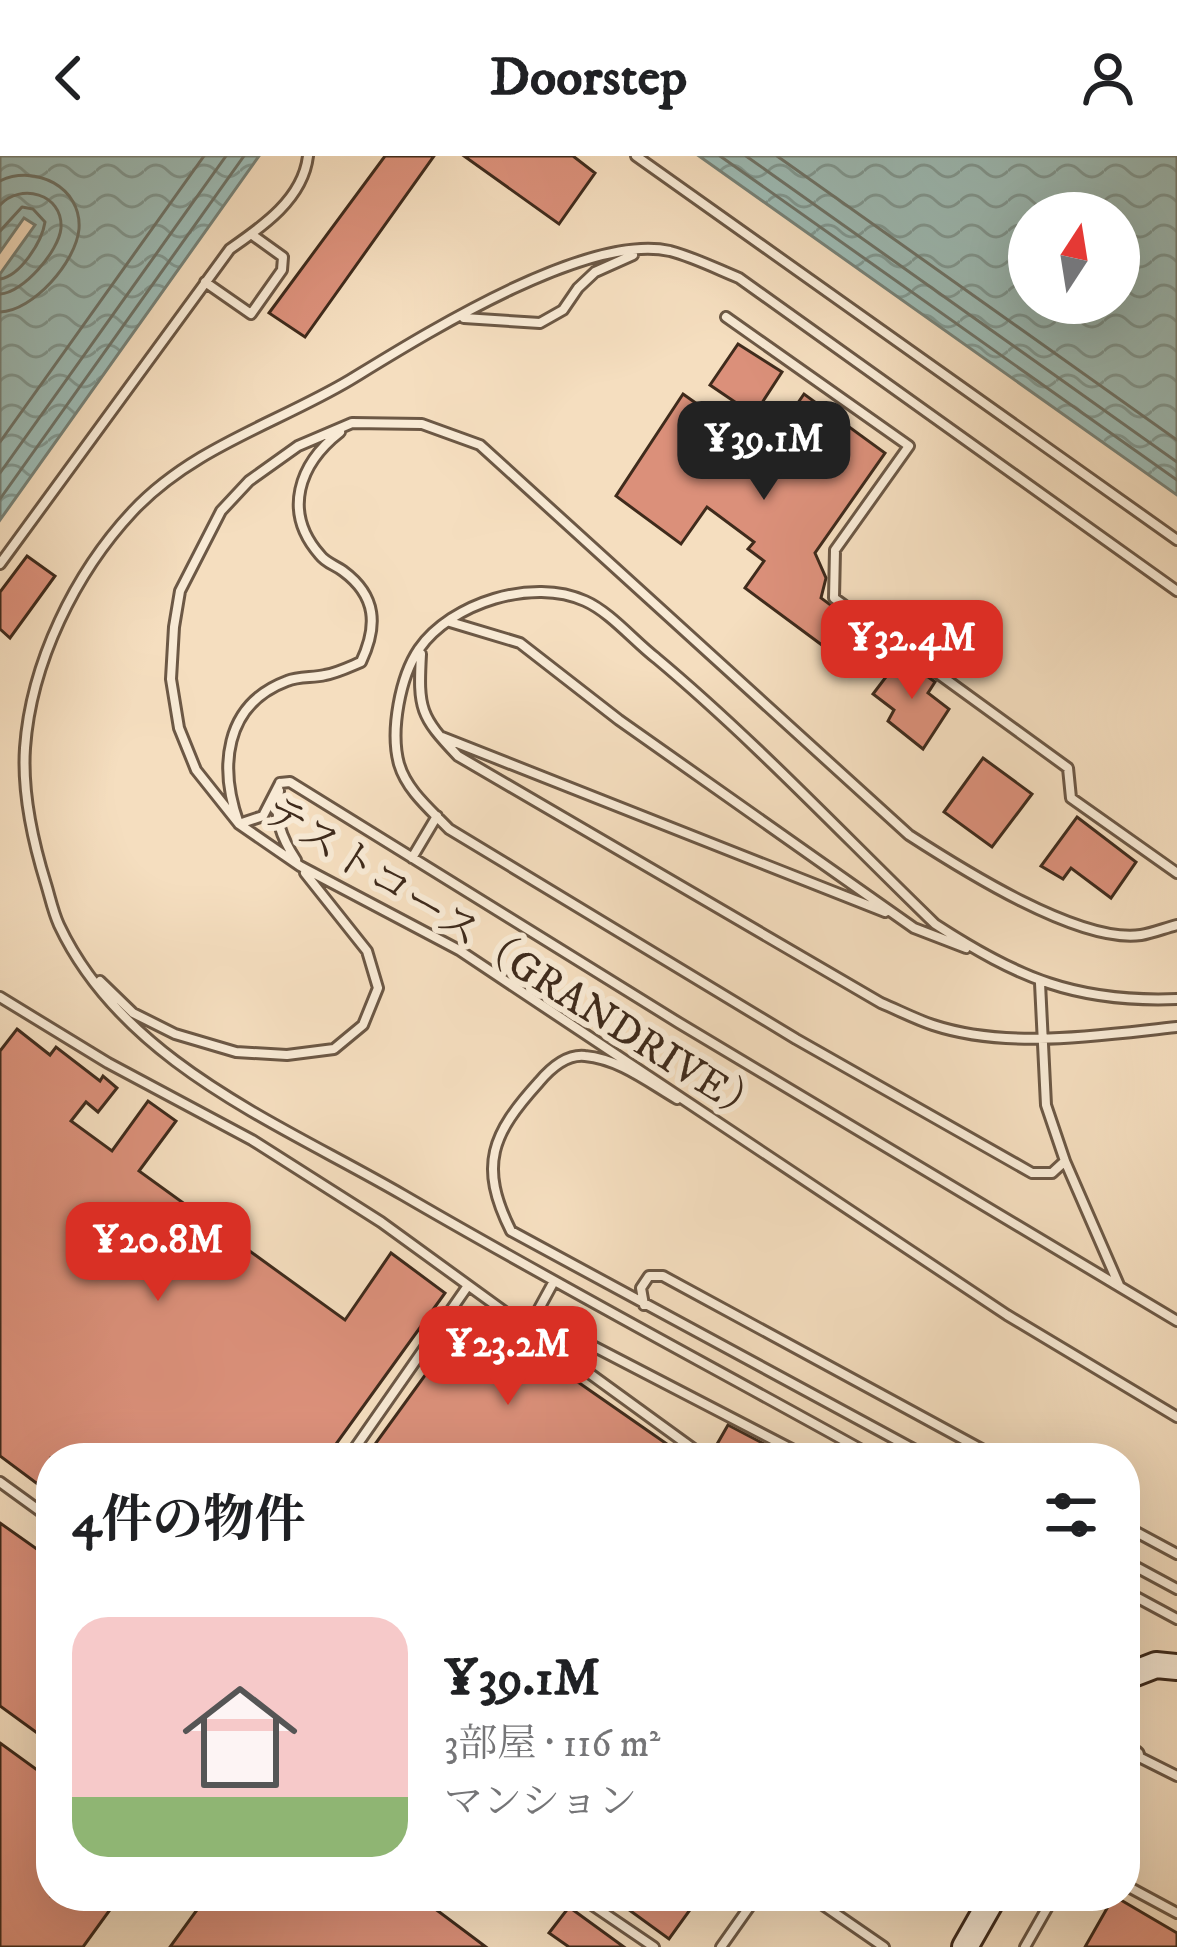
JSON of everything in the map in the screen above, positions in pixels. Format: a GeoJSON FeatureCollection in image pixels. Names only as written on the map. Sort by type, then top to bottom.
{"type":"FeatureCollection","features":[{"type":"Feature","properties":{"kind":"street"},"geometry":{"type":"LineString","coordinates":[[1140,1671],[1156,1665],[1177,1666]]}},
{"type":"Feature","properties":{"kind":"street"},"geometry":{"type":"LineString","coordinates":[[965,1947],[985,1911]]}},
{"type":"Feature","properties":{"kind":"lane"},"geometry":{"type":"LineString","coordinates":[[0,564],[230,249],[269,222],[300,182],[308,156]]}},
{"type":"Feature","properties":{"kind":"lane"},"geometry":{"type":"LineString","coordinates":[[636,156],[1177,540]]}},
{"type":"Feature","properties":{"kind":"lane"},"geometry":{"type":"LineString","coordinates":[[205,282],[250,314],[283,270],[283,257],[251,234]]}},
{"type":"Feature","properties":{"kind":"lane"},"geometry":{"type":"LineString","coordinates":[[848,1443],[208,1087],[110,1004],[58,924],[33,840],[25,750],[37,684],[56,627],[89,571],[134,510],[236,435],[339,386],[535,280],[604,254],[667,250],[739,278],[1177,591]]}},
{"type":"Feature","properties":{"kind":"lane"},"geometry":{"type":"LineString","coordinates":[[457,319],[484,316],[540,323],[563,310],[595,272],[645,251]]}},
{"type":"Feature","properties":{"kind":"lane"},"geometry":{"type":"LineString","coordinates":[[726,317],[909,446],[835,550],[834,598],[1068,768],[1071,798],[1177,873]]}},
{"type":"Feature","properties":{"kind":"lane"},"geometry":{"type":"LineString","coordinates":[[280,783],[263,816],[239,824],[228,794],[226,750],[239,722],[255,702],[287,681],[328,675],[361,662],[373,638],[374,612],[364,590],[322,559],[305,534],[297,505],[318,449],[352,423]]}},
{"type":"Feature","properties":{"kind":"lane","name":"テストコース（GRANDRIVE）"},"geometry":{"type":"LineString","coordinates":[[1177,925],[1137,936],[1076,924],[986,885],[909,835],[480,445],[422,424],[352,423],[298,446],[249,482],[221,511],[180,591],[171,679],[179,728],[196,770],[239,824],[300,866],[459,950],[1007,1316],[1177,1417]]}},
{"type":"Feature","properties":{"kind":"lane","name":"テストコース（GRANDRIVE）"},"geometry":{"type":"LineString","coordinates":[[1065,1161],[1052,1172],[1032,1173],[796,1040],[449,829],[410,788],[398,763],[398,721],[406,674],[421,646],[449,622],[517,592],[560,593],[587,601],[693,689],[935,924],[1040,983],[1122,1001],[1177,1000]]}},
{"type":"Feature","properties":{"kind":"lane"},"geometry":{"type":"LineString","coordinates":[[449,622],[520,644],[914,928],[980,953]]}},
{"type":"Feature","properties":{"kind":"lane"},"geometry":{"type":"LineString","coordinates":[[421,646],[418,694],[427,724],[458,756],[880,1003],[936,1026],[982,1035],[1041,1037],[1177,1027]]}},
{"type":"Feature","properties":{"kind":"lane"},"geometry":{"type":"LineString","coordinates":[[438,735],[898,916]]}},
{"type":"Feature","properties":{"kind":"lane"},"geometry":{"type":"LineString","coordinates":[[280,783],[290,782],[1177,1321]]}},
{"type":"Feature","properties":{"kind":"lane"},"geometry":{"type":"LineString","coordinates":[[86,967],[133,1012],[175,1034],[236,1052],[287,1055],[334,1049],[364,1025],[378,988],[367,951],[280,835],[276,807],[280,783]]}},
{"type":"Feature","properties":{"kind":"lane"},"geometry":{"type":"LineString","coordinates":[[412,858],[437,816]]}},
{"type":"Feature","properties":{"kind":"lane"},"geometry":{"type":"LineString","coordinates":[[1040,983],[1046,1105],[1119,1287]]}},
{"type":"Feature","properties":{"kind":"lane"},"geometry":{"type":"LineString","coordinates":[[0,998],[108,1063],[252,1140],[381,1222],[685,1443]]}},
{"type":"Feature","properties":{"kind":"lane"},"geometry":{"type":"LineString","coordinates":[[760,1148],[616,1063],[580,1055],[553,1066],[507,1117],[494,1154],[494,1197],[511,1231],[902,1443]]}},
{"type":"Feature","properties":{"kind":"lane"},"geometry":{"type":"LineString","coordinates":[[645,1306],[641,1288],[649,1276],[663,1276],[970,1443]]}},
{"type":"Feature","properties":{"kind":"lane"},"geometry":{"type":"LineString","coordinates":[[554,1283],[535,1316],[780,1443]]}},
{"type":"Feature","properties":{"kind":"lane"},"geometry":{"type":"LineString","coordinates":[[359,1443],[467,1287]]}},
{"type":"Feature","properties":{"kind":"lane"},"geometry":{"type":"LineString","coordinates":[[0,1482],[36,1508]]}},
{"type":"Feature","properties":{"kind":"lane"},"geometry":{"type":"LineString","coordinates":[[1140,1534],[1177,1554]]}},
{"type":"Feature","properties":{"kind":"lane"},"geometry":{"type":"LineString","coordinates":[[1140,1569],[1177,1589]]}},
{"type":"Feature","properties":{"kind":"lane"},"geometry":{"type":"LineString","coordinates":[[1140,1599],[1177,1618]]}},
{"type":"Feature","properties":{"kind":"lane"},"geometry":{"type":"LineString","coordinates":[[1140,1756],[1177,1776]]}},
{"type":"Feature","properties":{"kind":"lane"},"geometry":{"type":"LineString","coordinates":[[1140,1893],[1177,1913]]}},
{"type":"Feature","properties":{"kind":"lane"},"geometry":{"type":"LineString","coordinates":[[601,1911],[654,1947]]}},
{"type":"Feature","properties":{"kind":"lane"},"geometry":{"type":"LineString","coordinates":[[721,1947],[746,1911]]}},
{"type":"Feature","properties":{"kind":"lane"},"geometry":{"type":"LineString","coordinates":[[832,1911],[884,1947]]}},
{"type":"Feature","properties":{"kind":"lane"},"geometry":{"type":"LineString","coordinates":[[1025,1947],[1045,1911]]}},
{"type":"Feature","properties":{"kind":"water"},"geometry":{"type":"Polygon","coordinates":[[[0,156],[259,156],[0,520],[0,274],[35,225],[24,218],[0,252],[0,156]]]}},
{"type":"Feature","properties":{"kind":"water"},"geometry":{"type":"Polygon","coordinates":[[[699,156],[1177,156],[1177,495],[699,156]]]}},
{"type":"Feature","properties":{"kind":"building"},"geometry":{"type":"Polygon","coordinates":[[[385,156],[434,156],[305,337],[269,313],[385,156]]]}},
{"type":"Feature","properties":{"kind":"building"},"geometry":{"type":"Polygon","coordinates":[[[464,156],[573,156],[595,173],[559,224],[464,156]]]}},
{"type":"Feature","properties":{"kind":"building"},"geometry":{"type":"Polygon","coordinates":[[[738,344],[782,372],[754,415],[710,385],[738,344]]]}},
{"type":"Feature","properties":{"kind":"building"},"geometry":{"type":"Polygon","coordinates":[[[683,394],[755,445],[766,429],[775,436],[804,394],[885,453],[815,553],[826,578],[821,598],[878,640],[857,671],[745,588],[764,561],[748,549],[754,542],[707,507],[681,544],[616,496],[683,394]]]}},
{"type":"Feature","properties":{"kind":"building"},"geometry":{"type":"Polygon","coordinates":[[[27,556],[55,576],[10,638],[0,629],[0,592],[27,556]]]}},
{"type":"Feature","properties":{"kind":"building"},"geometry":{"type":"Polygon","coordinates":[[[901,657],[935,682],[928,693],[949,709],[923,749],[888,721],[894,710],[873,694],[901,657]]]}},
{"type":"Feature","properties":{"kind":"building"},"geometry":{"type":"Polygon","coordinates":[[[983,758],[1032,794],[992,847],[944,812],[983,758]]]}},
{"type":"Feature","properties":{"kind":"building"},"geometry":{"type":"Polygon","coordinates":[[[1077,817],[1136,862],[1111,898],[1071,868],[1063,879],[1041,866],[1077,817]]]}},
{"type":"Feature","properties":{"kind":"building"},"geometry":{"type":"Polygon","coordinates":[[[17,1029],[50,1055],[56,1047],[100,1081],[103,1076],[117,1088],[98,1112],[86,1102],[71,1121],[112,1151],[148,1101],[176,1121],[139,1171],[345,1320],[391,1253],[445,1293],[337,1443],[36,1443],[36,1483],[0,1456],[0,1051],[17,1029]]]}},
{"type":"Feature","properties":{"kind":"building"},"geometry":{"type":"Polygon","coordinates":[[[473,1309],[665,1443],[376,1443],[473,1309]]]}},
{"type":"Feature","properties":{"kind":"building"},"geometry":{"type":"Polygon","coordinates":[[[728,1425],[762,1443],[718,1443],[728,1425]]]}},
{"type":"Feature","properties":{"kind":"building"},"geometry":{"type":"Polygon","coordinates":[[[0,1523],[36,1548],[36,1732],[0,1706],[0,1523]]]}},
{"type":"Feature","properties":{"kind":"building"},"geometry":{"type":"Polygon","coordinates":[[[0,1743],[36,1769],[36,1911],[109,1911],[83,1947],[0,1947],[0,1743]]]}},
{"type":"Feature","properties":{"kind":"building"},"geometry":{"type":"Polygon","coordinates":[[[196,1911],[438,1911],[486,1947],[170,1947],[196,1911]]]}},
{"type":"Feature","properties":{"kind":"building"},"geometry":{"type":"Polygon","coordinates":[[[566,1911],[574,1911],[624,1947],[569,1947],[549,1933],[566,1911]]]}},
{"type":"Feature","properties":{"kind":"building"},"geometry":{"type":"Polygon","coordinates":[[[631,1911],[689,1911],[669,1939],[631,1911]]]}},
{"type":"Feature","properties":{"kind":"building"},"geometry":{"type":"Polygon","coordinates":[[[1105,1911],[1140,1911],[1177,1933],[1177,1947],[1085,1947],[1105,1911]]]}}]}
